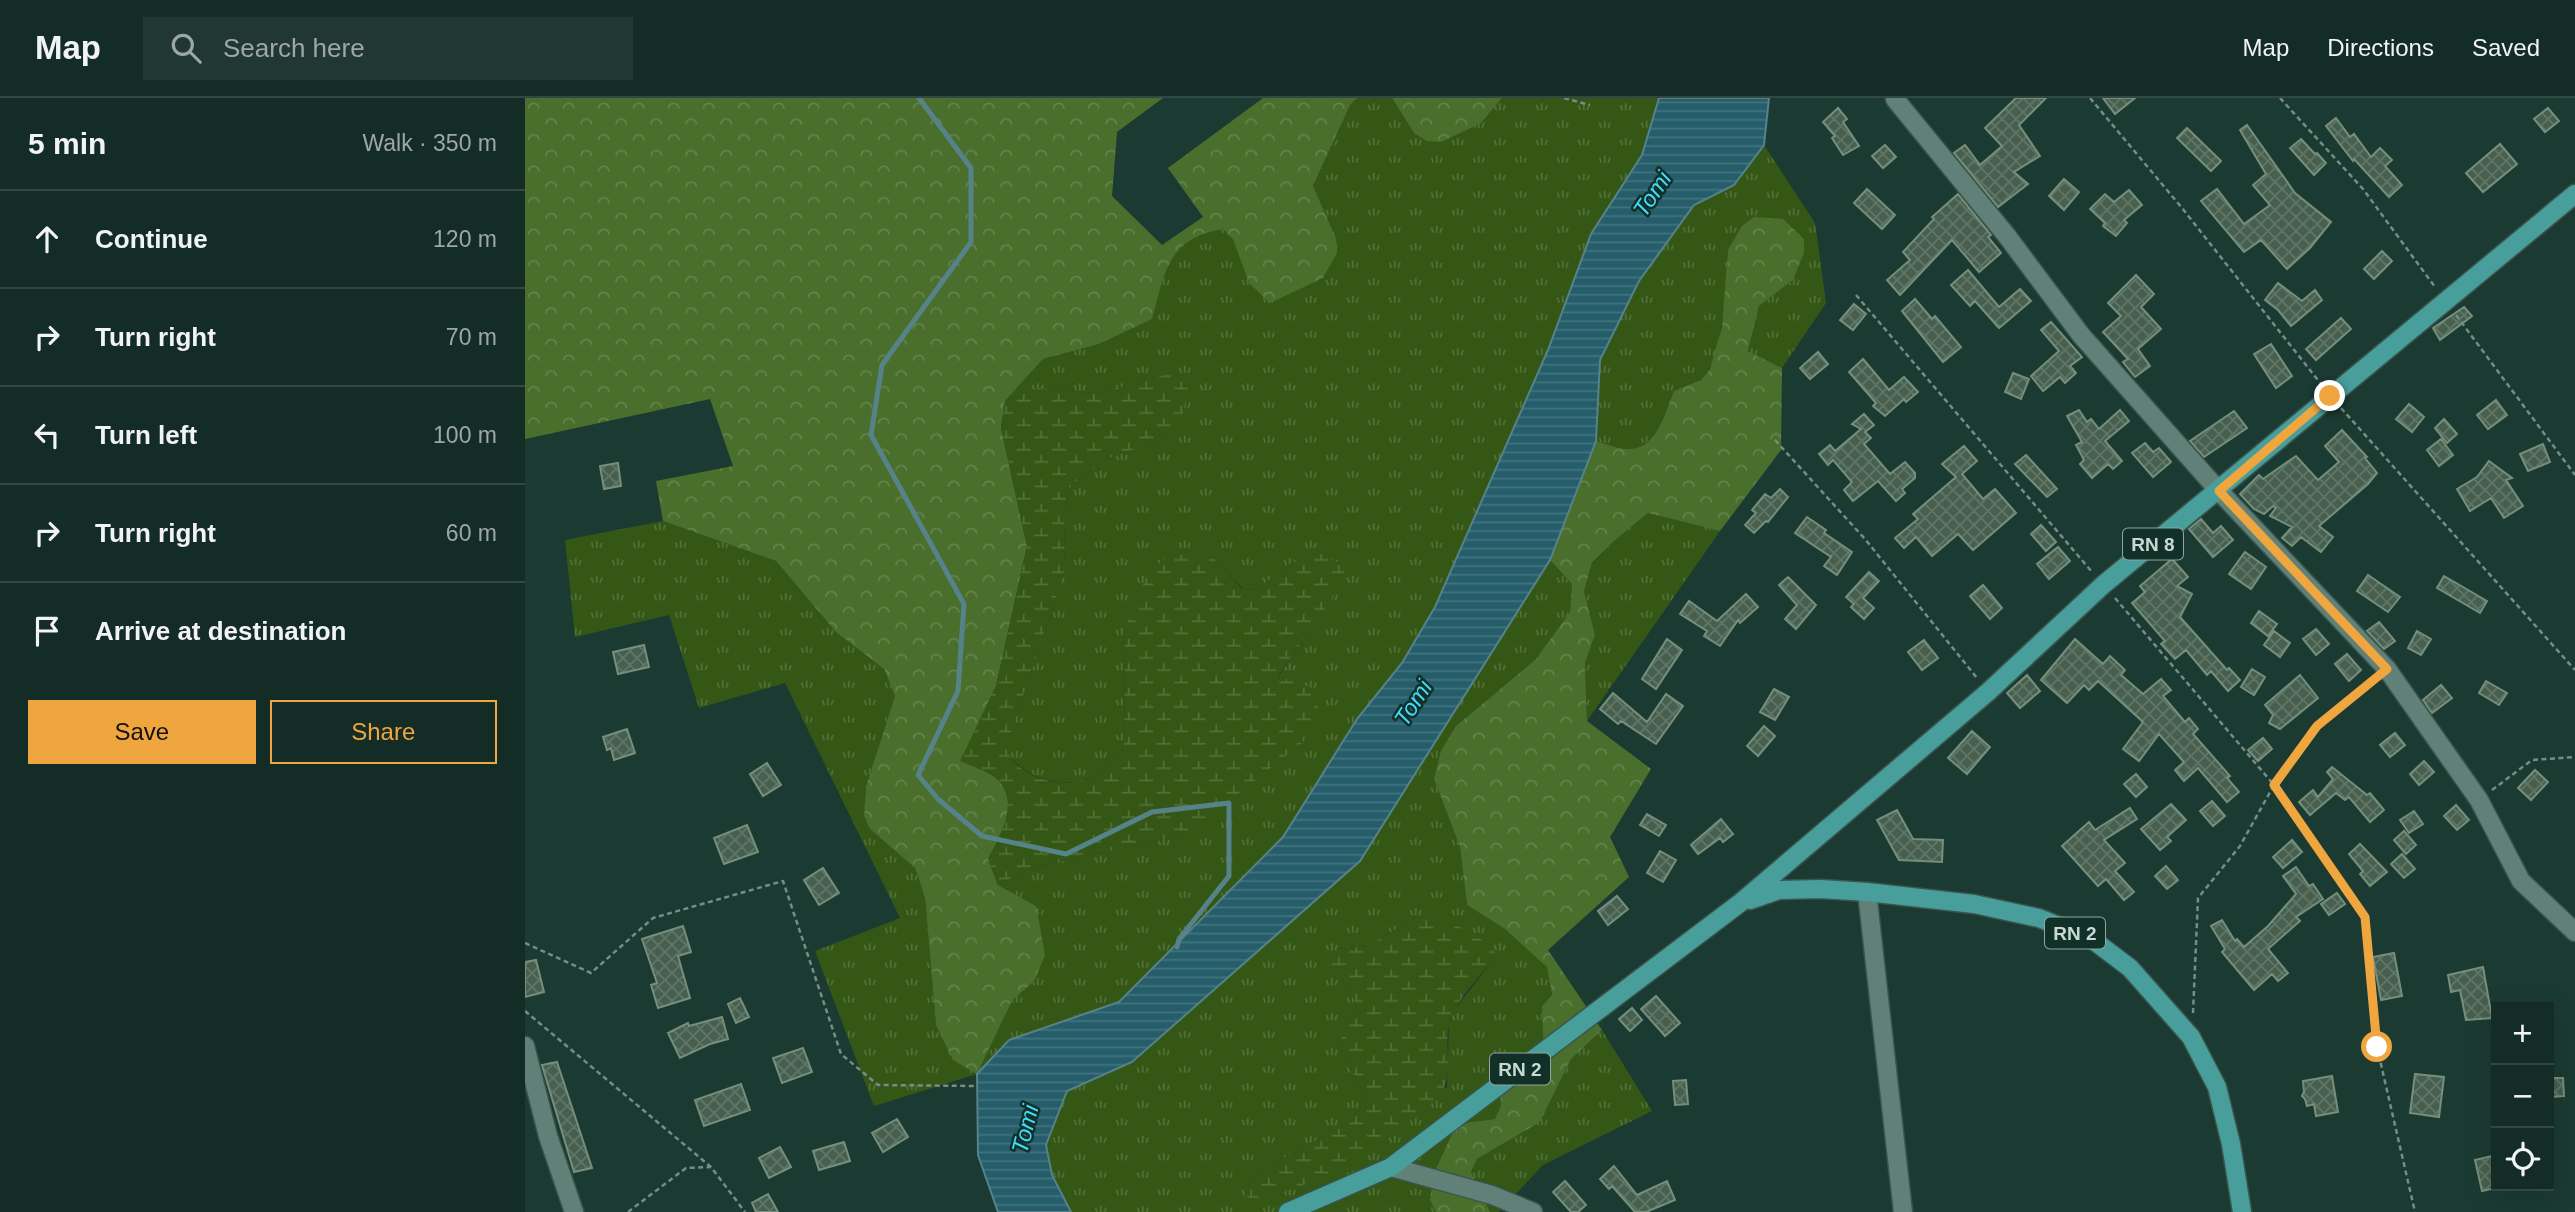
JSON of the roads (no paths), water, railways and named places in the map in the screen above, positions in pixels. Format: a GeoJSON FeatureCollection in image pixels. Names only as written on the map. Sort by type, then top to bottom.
{"type":"FeatureCollection","features":[{"type":"Feature","properties":{"kind":"main road","name":"RN 8"},"geometry":{"type":"LineString","coordinates":[[1740,903],[1987,692],[2103,585],[2575,194]]}},
{"type":"Feature","properties":{"kind":"main road","name":"RN 2"},"geometry":{"type":"LineString","coordinates":[[1288,1212],[1391,1167],[1740,903],[1779,890],[1867,892],[1974,904],[2039,918],[2093,940],[2130,968],[2192,1037],[2217,1087],[2231,1144],[2242,1212]]}},
{"type":"Feature","properties":{"kind":"street"},"geometry":{"type":"LineString","coordinates":[[1895,99],[2007,236],[2081,335],[2219,491],[2387,669],[2479,800],[2521,881],[2575,932]]}},
{"type":"Feature","properties":{"kind":"street"},"geometry":{"type":"LineString","coordinates":[[1867,892],[1903,1212]]}},
{"type":"Feature","properties":{"kind":"street"},"geometry":{"type":"LineString","coordinates":[[525,1046],[548,1136],[574,1212]]}},
{"type":"Feature","properties":{"kind":"street"},"geometry":{"type":"LineString","coordinates":[[1391,1167],[1492,1195],[1533,1212]]}},
{"type":"Feature","properties":{"kind":"water","name":"Tomi"},"geometry":{"type":"Polygon","coordinates":[[[1659,98],[1769,98],[1764,145],[1734,185],[1694,205],[1639,281],[1600,360],[1596,441],[1550,560],[1360,861],[1132,1062],[1067,1091],[1046,1145],[1052,1175],[1071,1212],[998,1212],[978,1155],[977,1074],[1009,1040],[1119,1002],[1283,837],[1357,719],[1402,663],[1435,607],[1548,350],[1591,234],[1642,155],[1659,98]]]}},
{"type":"Feature","properties":{"kind":"waterway"},"geometry":{"type":"LineString","coordinates":[[919,98],[971,168],[971,242],[882,365],[871,435],[964,604],[958,691],[918,775],[938,799],[982,836],[1066,854],[1152,812],[1229,803],[1229,876],[1179,939],[1177,947]]}}]}
